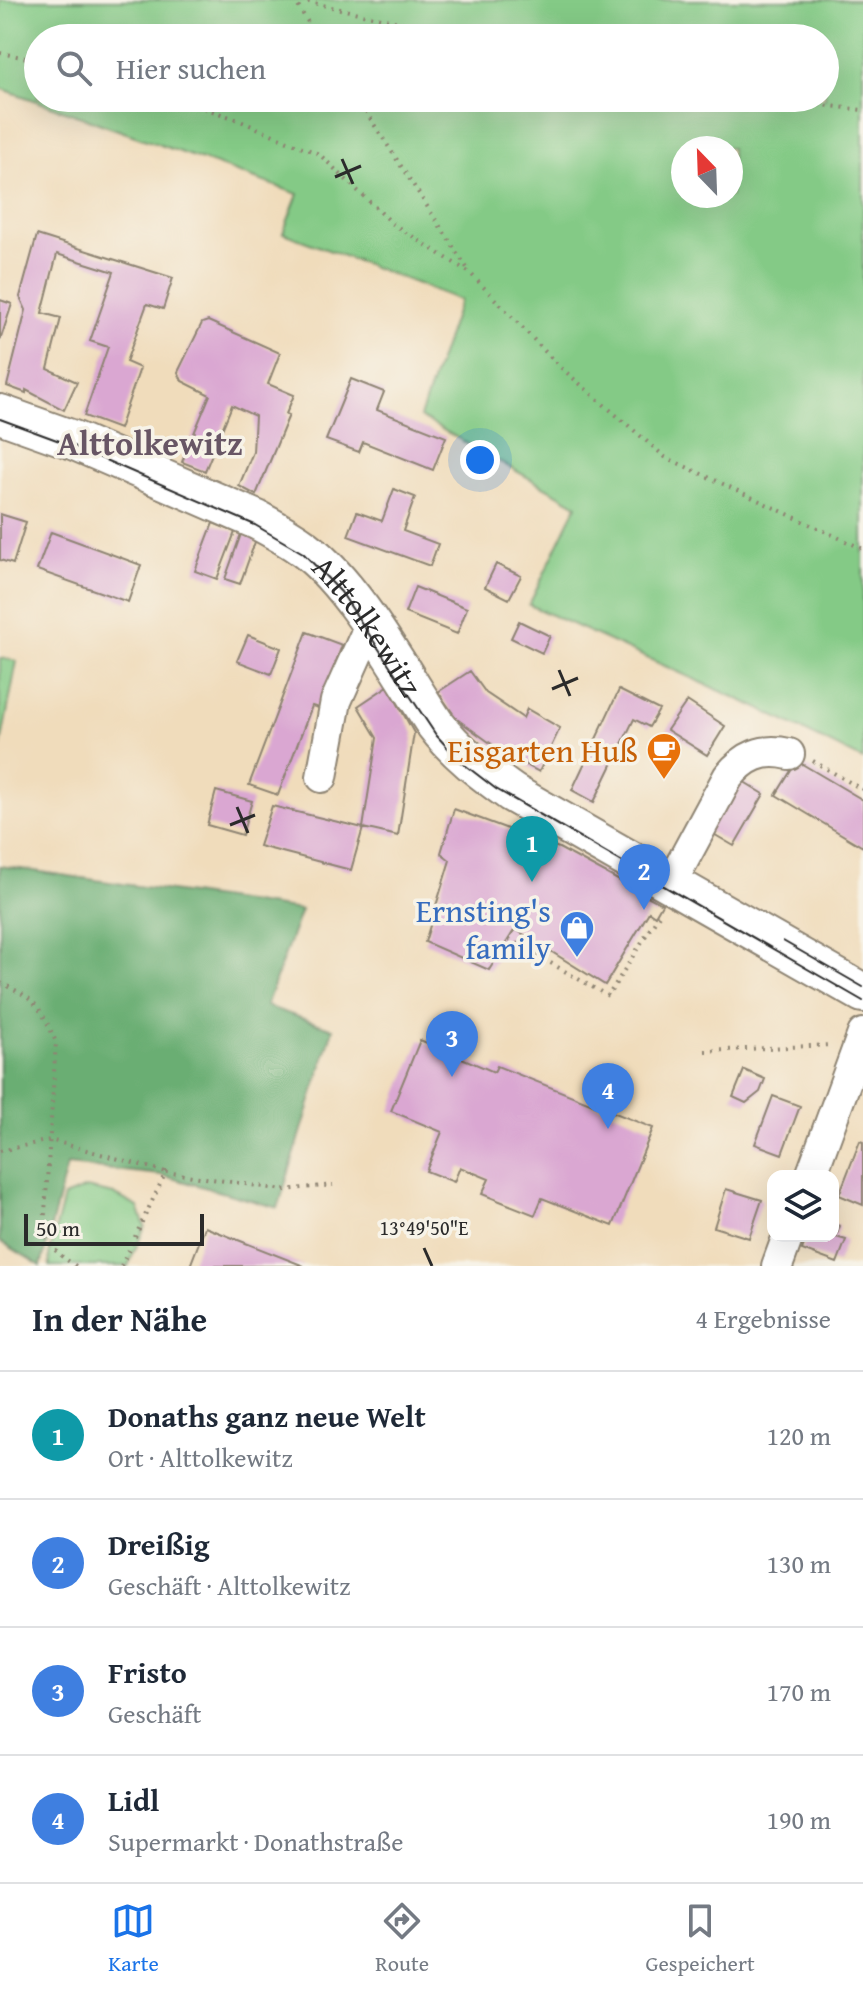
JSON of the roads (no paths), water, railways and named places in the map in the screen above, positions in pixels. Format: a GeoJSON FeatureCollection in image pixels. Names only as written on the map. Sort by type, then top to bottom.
{"type":"FeatureCollection","features":[{"type":"Feature","properties":{"kind":"main road","name":"Alttolkewitz"},"geometry":{"type":"LineString","coordinates":[[0,414],[73,440],[282,533],[324,565],[344,588],[441,731],[477,767],[512,793],[863,993]]}},
{"type":"Feature","properties":{"kind":"street"},"geometry":{"type":"LineString","coordinates":[[322,777],[336,701],[370,625]]}},
{"type":"Feature","properties":{"kind":"street"},"geometry":{"type":"LineString","coordinates":[[681,889],[728,777],[740,762],[771,750],[789,754]]}},
{"type":"Feature","properties":{"kind":"street"},"geometry":{"type":"LineString","coordinates":[[813,1170],[861,1039]]}},
{"type":"Feature","properties":{"kind":"street"},"geometry":{"type":"LineString","coordinates":[[777,1266],[786,1242]]}},
{"type":"Feature","properties":{"kind":"tram line"},"geometry":{"type":"LineString","coordinates":[[0,419],[73,446],[255,525],[303,553],[341,592],[436,735],[461,762],[496,789],[863,1001]]}},
{"type":"Feature","properties":{"kind":"tram line"},"geometry":{"type":"LineString","coordinates":[[783,941],[863,987]]}},
{"type":"Feature","properties":{"kind":"place","name":"Eisgarten Huß"},"geometry":{"type":"Point","coordinates":[664,781]}},
{"type":"Feature","properties":{"kind":"place","name":"Donaths ganz neue Welt"},"geometry":{"type":"Point","coordinates":[532,882]}},
{"type":"Feature","properties":{"kind":"place","name":"Dreißig"},"geometry":{"type":"Point","coordinates":[644,910]}},
{"type":"Feature","properties":{"kind":"place","name":"Ernsting's family"},"geometry":{"type":"Point","coordinates":[577,959]}},
{"type":"Feature","properties":{"kind":"place","name":"Fristo"},"geometry":{"type":"Point","coordinates":[452,1077]}},
{"type":"Feature","properties":{"kind":"place","name":"Lidl"},"geometry":{"type":"Point","coordinates":[608,1129]}},
{"type":"Feature","properties":{"kind":"district","name":"Alttolkewitz"},"geometry":{"type":"Point","coordinates":[150,442]}}]}
